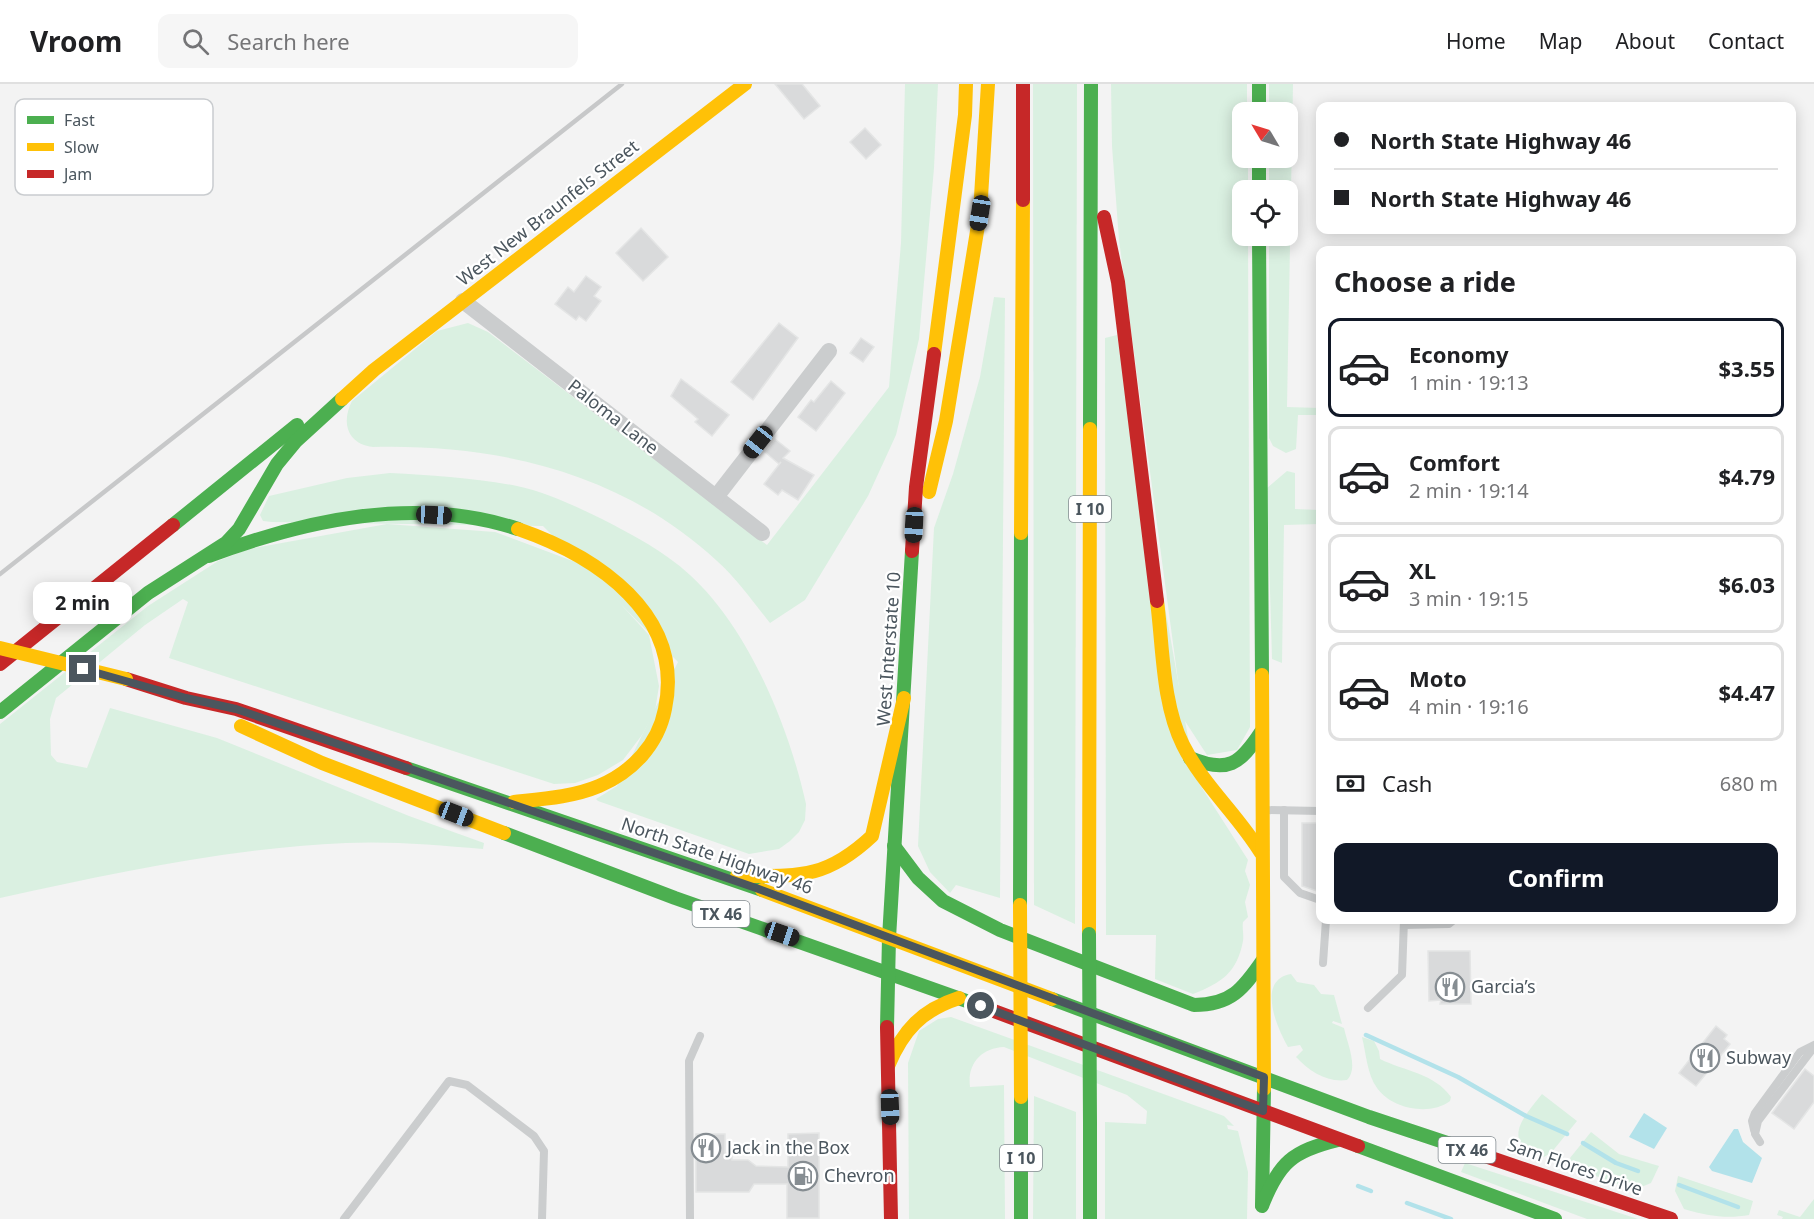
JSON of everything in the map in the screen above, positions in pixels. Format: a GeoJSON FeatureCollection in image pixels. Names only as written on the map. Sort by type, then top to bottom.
{"type":"FeatureCollection","features":[{"type":"Feature","properties":{"kind":"main road","name":"West New Braunfels Street"},"geometry":{"type":"LineString","coordinates":[[0,664],[277,440],[374,370],[744,84]]}},
{"type":"Feature","properties":{"kind":"main road","name":"West Interstate 10"},"geometry":{"type":"LineString","coordinates":[[891,1219],[888,1066],[889,938],[916,487],[965,116],[966,84]]}},
{"type":"Feature","properties":{"kind":"main road"},"geometry":{"type":"LineString","coordinates":[[913,564],[946,422],[978,224],[988,84]]}},
{"type":"Feature","properties":{"kind":"main road","name":"I 10"},"geometry":{"type":"LineString","coordinates":[[1021,1219],[1023,84]]}},
{"type":"Feature","properties":{"kind":"main road","name":"I 10"},"geometry":{"type":"LineString","coordinates":[[1090,1219],[1091,84]]}},
{"type":"Feature","properties":{"kind":"main road"},"geometry":{"type":"LineString","coordinates":[[1259,84],[1259,102]]}},
{"type":"Feature","properties":{"kind":"main road"},"geometry":{"type":"LineString","coordinates":[[1091,155],[1118,282],[1167,683],[1175,723],[1190,758],[1246,827],[1261,859]]}},
{"type":"Feature","properties":{"kind":"main road"},"geometry":{"type":"LineString","coordinates":[[1259,246],[1264,1077],[1262,1213]]}},
{"type":"Feature","properties":{"kind":"main road","name":"West New Braunfels Street"},"geometry":{"type":"LineString","coordinates":[[209,556],[239,529],[277,464],[296,441],[374,370]]}},
{"type":"Feature","properties":{"kind":"main road"},"geometry":{"type":"LineString","coordinates":[[0,712],[148,593],[209,556],[263,535],[302,525],[358,516],[400,514],[450,516],[518,529],[577,554],[610,575],[640,605],[651,622],[666,657],[670,691],[660,730],[635,763],[609,782],[567,796],[507,802]]}},
{"type":"Feature","properties":{"kind":"main road","name":"North State Highway 46"},"geometry":{"type":"LineString","coordinates":[[0,648],[126,680],[186,698],[236,709],[719,876],[1264,1077]]}},
{"type":"Feature","properties":{"kind":"main road","name":"North State Highway 46"},"geometry":{"type":"LineString","coordinates":[[186,698],[250,731],[321,763],[675,898],[888,972],[1263,1111]]}},
{"type":"Feature","properties":{"kind":"main road"},"geometry":{"type":"LineString","coordinates":[[719,876],[806,876],[834,867],[857,851],[872,836],[880,812],[883,784],[904,698]]}},
{"type":"Feature","properties":{"kind":"main road"},"geometry":{"type":"LineString","coordinates":[[1190,758],[1209,766],[1221,768],[1232,765],[1251,747],[1261,732]]}},
{"type":"Feature","properties":{"kind":"main road"},"geometry":{"type":"LineString","coordinates":[[894,846],[918,878],[943,901],[1000,930],[1194,1005],[1211,1007],[1228,1000],[1242,990],[1263,960]]}},
{"type":"Feature","properties":{"kind":"main road"},"geometry":{"type":"LineString","coordinates":[[888,1066],[906,1028],[927,1010],[959,998]]}},
{"type":"Feature","properties":{"kind":"main road","name":"Sam Flores Drive"},"geometry":{"type":"LineString","coordinates":[[1264,1077],[1379,1121],[1671,1219]]}},
{"type":"Feature","properties":{"kind":"main road","name":"TX 46"},"geometry":{"type":"LineString","coordinates":[[1263,1111],[1555,1219]]}},
{"type":"Feature","properties":{"kind":"main road"},"geometry":{"type":"LineString","coordinates":[[1262,1213],[1270,1182],[1289,1156],[1300,1150],[1338,1140]]}},
{"type":"Feature","properties":{"kind":"street","name":"Paloma Lane"},"geometry":{"type":"LineString","coordinates":[[463,301],[762,533]]}},
{"type":"Feature","properties":{"kind":"street"},"geometry":{"type":"LineString","coordinates":[[716,497],[829,351]]}},
{"type":"Feature","properties":{"kind":"lane"},"geometry":{"type":"LineString","coordinates":[[1261,810],[1316,811]]}},
{"type":"Feature","properties":{"kind":"lane"},"geometry":{"type":"LineString","coordinates":[[1284,810],[1284,877],[1299,893],[1316,899]]}},
{"type":"Feature","properties":{"kind":"lane"},"geometry":{"type":"LineString","coordinates":[[1261,859],[1284,866]]}},
{"type":"Feature","properties":{"kind":"lane"},"geometry":{"type":"LineString","coordinates":[[1323,963],[1326,924]]}},
{"type":"Feature","properties":{"kind":"lane"},"geometry":{"type":"LineString","coordinates":[[1368,1008],[1402,975],[1404,924]]}},
{"type":"Feature","properties":{"kind":"lane"},"geometry":{"type":"LineString","coordinates":[[690,1219],[689,1061],[700,1036]]}},
{"type":"Feature","properties":{"kind":"lane"},"geometry":{"type":"LineString","coordinates":[[1758,1138],[1758,1121],[1814,1046]]}},
{"type":"Feature","properties":{"kind":"lane"},"geometry":{"type":"LineString","coordinates":[[344,1219],[449,1081],[467,1086],[534,1136],[544,1151],[542,1219]]}},
{"type":"Feature","properties":{"kind":"green space"},"geometry":{"type":"Polygon","coordinates":[[[905,84],[938,84],[934,168],[919,339],[896,435],[868,496],[805,600],[770,623],[717,561],[680,531],[641,506],[600,485],[557,470],[512,459],[467,451],[420,447],[373,447],[357,442],[352,437],[347,417],[352,401],[437,331],[468,323],[488,332],[767,545],[889,387],[901,243],[905,84]]]}},
{"type":"Feature","properties":{"kind":"green space"},"geometry":{"type":"Polygon","coordinates":[[[1033,84],[1077,84],[1075,924],[1034,905],[1033,84]]]}},
{"type":"Feature","properties":{"kind":"green space"},"geometry":{"type":"Polygon","coordinates":[[[1111,84],[1247,84],[1247,102],[1232,102],[1232,168],[1248,168],[1248,180],[1232,180],[1232,246],[1248,246],[1250,727],[1237,750],[1207,755],[1183,718],[1119,240],[1112,146],[1111,84]]]}},
{"type":"Feature","properties":{"kind":"green space"},"geometry":{"type":"Polygon","coordinates":[[[1269,84],[1293,84],[1293,102],[1269,102],[1269,84]]]}},
{"type":"Feature","properties":{"kind":"green space"},"geometry":{"type":"Polygon","coordinates":[[[1269,168],[1291,168],[1291,180],[1269,180],[1269,168]]]}},
{"type":"Feature","properties":{"kind":"green space"},"geometry":{"type":"Polygon","coordinates":[[[1269,246],[1290,246],[1287,407],[1316,408],[1316,415],[1298,415],[1296,449],[1286,453],[1273,446],[1269,438],[1269,246]]]}},
{"type":"Feature","properties":{"kind":"green space"},"geometry":{"type":"Polygon","coordinates":[[[994,297],[1005,298],[1000,898],[956,885],[950,893],[930,872],[918,846],[934,528],[953,474],[980,377],[994,297]]]}},
{"type":"Feature","properties":{"kind":"green space"},"geometry":{"type":"Polygon","coordinates":[[[1117,335],[1195,777],[1248,860],[1245,871],[1250,885],[1245,902],[1248,917],[1243,922],[1243,941],[1237,961],[1220,981],[1193,994],[1155,979],[1156,935],[1106,935],[1105,338],[1117,335]]]}},
{"type":"Feature","properties":{"kind":"green space"},"geometry":{"type":"Polygon","coordinates":[[[1287,471],[1295,473],[1295,509],[1316,510],[1316,524],[1284,525],[1282,663],[1272,659],[1267,488],[1287,471]]]}},
{"type":"Feature","properties":{"kind":"green space"},"geometry":{"type":"Polygon","coordinates":[[[390,473],[485,481],[539,492],[581,509],[625,531],[680,566],[711,597],[731,623],[764,681],[789,743],[806,804],[805,820],[799,832],[779,849],[749,854],[596,799],[617,786],[678,662],[543,526],[272,522],[263,521],[260,515],[269,496],[347,478],[390,473]]]}},
{"type":"Feature","properties":{"kind":"green space"},"geometry":{"type":"Polygon","coordinates":[[[387,524],[495,532],[586,566],[649,635],[659,686],[655,711],[642,735],[623,760],[598,775],[575,783],[554,784],[169,658],[188,602],[183,599],[145,625],[56,698],[50,719],[51,755],[57,762],[87,768],[110,708],[217,738],[409,816],[484,843],[483,849],[363,843],[259,850],[172,863],[0,898],[0,724],[148,606],[218,561],[249,549],[387,524]]]}},
{"type":"Feature","properties":{"kind":"green space"},"geometry":{"type":"Polygon","coordinates":[[[1291,974],[1297,982],[1314,985],[1321,994],[1334,995],[1342,1024],[1333,1021],[1332,1023],[1344,1028],[1351,1055],[1352,1069],[1347,1080],[1332,1080],[1313,1071],[1296,1057],[1303,1050],[1300,1045],[1288,1047],[1275,1017],[1272,995],[1274,985],[1280,978],[1291,974]]]}},
{"type":"Feature","properties":{"kind":"green space"},"geometry":{"type":"Polygon","coordinates":[[[951,1017],[1224,1116],[1234,1126],[1227,1125],[1228,1129],[1238,1131],[1248,1172],[1247,1219],[1105,1219],[1105,1122],[1146,1124],[1147,1111],[1127,1095],[1004,1047],[989,1050],[977,1059],[971,1071],[970,1087],[1004,1085],[1005,1219],[909,1219],[908,1063],[919,1031],[938,1019],[951,1017]]]}},
{"type":"Feature","properties":{"kind":"green space"},"geometry":{"type":"Polygon","coordinates":[[[1362,1037],[1374,1041],[1380,1059],[1436,1083],[1451,1097],[1450,1101],[1432,1109],[1421,1109],[1391,1101],[1377,1088],[1371,1076],[1362,1037]]]}},
{"type":"Feature","properties":{"kind":"green space"},"geometry":{"type":"Polygon","coordinates":[[[1542,1094],[1577,1121],[1551,1153],[1542,1158],[1522,1144],[1519,1129],[1528,1112],[1542,1094]]]}},
{"type":"Feature","properties":{"kind":"green space"},"geometry":{"type":"Polygon","coordinates":[[[1034,1096],[1076,1112],[1076,1219],[1033,1219],[1034,1096]]]}},
{"type":"Feature","properties":{"kind":"green space"},"geometry":{"type":"Polygon","coordinates":[[[1591,1132],[1619,1154],[1659,1166],[1651,1183],[1634,1190],[1574,1168],[1570,1158],[1591,1132]]]}},
{"type":"Feature","properties":{"kind":"green space"},"geometry":{"type":"Polygon","coordinates":[[[1465,1163],[1638,1219],[1587,1219],[1461,1172],[1465,1163]]]}},
{"type":"Feature","properties":{"kind":"green space"},"geometry":{"type":"Polygon","coordinates":[[[1678,1176],[1753,1201],[1749,1215],[1717,1216],[1684,1209],[1675,1191],[1678,1176]]]}},
{"type":"Feature","properties":{"kind":"green space"},"geometry":{"type":"Polygon","coordinates":[[[1814,1199],[1814,1219],[1782,1219],[1783,1217],[1777,1215],[1779,1210],[1800,1217],[1814,1199]]]}},
{"type":"Feature","properties":{"kind":"water"},"geometry":{"type":"Polygon","coordinates":[[[1644,1113],[1667,1128],[1654,1149],[1629,1137],[1644,1113]]]}},
{"type":"Feature","properties":{"kind":"water"},"geometry":{"type":"Polygon","coordinates":[[[1734,1129],[1738,1129],[1743,1142],[1762,1158],[1752,1183],[1712,1171],[1709,1167],[1734,1129]]]}},
{"type":"Feature","properties":{"kind":"building"},"geometry":{"type":"Polygon","coordinates":[[[775,84],[802,84],[820,106],[804,119],[775,84]]]}},
{"type":"Feature","properties":{"kind":"building"},"geometry":{"type":"Polygon","coordinates":[[[865,128],[881,145],[866,159],[850,142],[865,128]]]}},
{"type":"Feature","properties":{"kind":"building"},"geometry":{"type":"Polygon","coordinates":[[[641,228],[668,257],[643,281],[616,253],[641,228]]]}},
{"type":"Feature","properties":{"kind":"building"},"geometry":{"type":"Polygon","coordinates":[[[586,276],[601,287],[594,296],[601,301],[586,321],[579,316],[576,320],[555,304],[568,287],[574,292],[586,276]]]}},
{"type":"Feature","properties":{"kind":"building"},"geometry":{"type":"Polygon","coordinates":[[[779,323],[798,338],[753,400],[731,382],[779,323]]]}},
{"type":"Feature","properties":{"kind":"building"},"geometry":{"type":"Polygon","coordinates":[[[861,338],[874,347],[863,362],[850,353],[861,338]]]}},
{"type":"Feature","properties":{"kind":"building"},"geometry":{"type":"Polygon","coordinates":[[[681,379],[729,415],[712,436],[695,422],[698,419],[671,396],[681,379]]]}},
{"type":"Feature","properties":{"kind":"building"},"geometry":{"type":"Polygon","coordinates":[[[831,381],[845,393],[816,431],[798,417],[811,400],[814,402],[831,381]]]}},
{"type":"Feature","properties":{"kind":"building"},"geometry":{"type":"Polygon","coordinates":[[[775,439],[790,451],[783,458],[814,475],[798,500],[782,490],[778,495],[764,484],[781,462],[779,464],[765,452],[775,439]]]}},
{"type":"Feature","properties":{"kind":"building"},"geometry":{"type":"Polygon","coordinates":[[[1302,823],[1316,823],[1316,891],[1302,886],[1302,823]]]}},
{"type":"Feature","properties":{"kind":"building","name":"Garcia’s"},"geometry":{"type":"Polygon","coordinates":[[[1428,951],[1470,951],[1471,1004],[1440,1004],[1441,1000],[1429,1001],[1428,951]]]}},
{"type":"Feature","properties":{"kind":"building","name":"Subway"},"geometry":{"type":"Polygon","coordinates":[[[1716,1026],[1727,1035],[1724,1039],[1730,1044],[1696,1086],[1679,1073],[1716,1026]]]}},
{"type":"Feature","properties":{"kind":"building"},"geometry":{"type":"Polygon","coordinates":[[[1805,1069],[1814,1076],[1814,1102],[1794,1129],[1772,1113],[1805,1069]]]}},
{"type":"Feature","properties":{"kind":"building"},"geometry":{"type":"Polygon","coordinates":[[[819,1133],[819,1218],[787,1218],[787,1184],[754,1184],[749,1192],[696,1192],[696,1134],[725,1134],[725,1153],[732,1153],[732,1160],[748,1160],[756,1166],[788,1167],[788,1134],[819,1133]]]}},
{"type":"Feature","properties":{"kind":"waterway"},"geometry":{"type":"LineString","coordinates":[[1366,1035],[1458,1077],[1526,1116],[1567,1134]]}},
{"type":"Feature","properties":{"kind":"waterway"},"geometry":{"type":"LineString","coordinates":[[1583,1143],[1616,1163],[1638,1171]]}},
{"type":"Feature","properties":{"kind":"waterway"},"geometry":{"type":"LineString","coordinates":[[1679,1185],[1738,1207]]}},
{"type":"Feature","properties":{"kind":"waterway"},"geometry":{"type":"LineString","coordinates":[[1358,1186],[1371,1191]]}},
{"type":"Feature","properties":{"kind":"waterway"},"geometry":{"type":"LineString","coordinates":[[1407,1203],[1451,1219]]}},
{"type":"Feature","properties":{"kind":"railway"},"geometry":{"type":"LineString","coordinates":[[0,574],[622,84]]}},
{"type":"Feature","properties":{"kind":"traffic: fast"},"geometry":{"type":"LineString","coordinates":[[1090,429],[1091,84]]}},
{"type":"Feature","properties":{"kind":"traffic: fast"},"geometry":{"type":"LineString","coordinates":[[1259,84],[1259,102]]}},
{"type":"Feature","properties":{"kind":"traffic: fast"},"geometry":{"type":"LineString","coordinates":[[1259,168],[1259,180]]}},
{"type":"Feature","properties":{"kind":"traffic: fast"},"geometry":{"type":"LineString","coordinates":[[1259,246],[1262,675]]}},
{"type":"Feature","properties":{"kind":"traffic: fast"},"geometry":{"type":"LineString","coordinates":[[0,712],[148,593],[226,543],[239,529],[277,464],[296,441],[342,399]]}},
{"type":"Feature","properties":{"kind":"traffic: fast"},"geometry":{"type":"LineString","coordinates":[[173,525],[297,425]]}},
{"type":"Feature","properties":{"kind":"traffic: fast"},"geometry":{"type":"LineString","coordinates":[[209,556],[284,532],[362,516],[401,513],[441,514],[480,519],[518,529]]}},
{"type":"Feature","properties":{"kind":"traffic: fast"},"geometry":{"type":"LineString","coordinates":[[1020,905],[1021,533]]}},
{"type":"Feature","properties":{"kind":"traffic: fast"},"geometry":{"type":"LineString","coordinates":[[887,1027],[889,938],[912,551]]}},
{"type":"Feature","properties":{"kind":"traffic: fast"},"geometry":{"type":"LineString","coordinates":[[1190,758],[1214,765],[1232,763],[1246,752],[1261,732]]}},
{"type":"Feature","properties":{"kind":"traffic: fast"},"geometry":{"type":"LineString","coordinates":[[406,768],[762,890]]}},
{"type":"Feature","properties":{"kind":"traffic: fast"},"geometry":{"type":"LineString","coordinates":[[504,833],[675,898],[975,1004]]}},
{"type":"Feature","properties":{"kind":"traffic: fast"},"geometry":{"type":"LineString","coordinates":[[894,846],[918,878],[943,901],[1000,930],[1194,1005],[1218,1002],[1235,993],[1263,960]]}},
{"type":"Feature","properties":{"kind":"traffic: fast"},"geometry":{"type":"LineString","coordinates":[[1089,934],[1090,1123]]}},
{"type":"Feature","properties":{"kind":"traffic: fast"},"geometry":{"type":"LineString","coordinates":[[1052,999],[1369,1117],[1453,1145]]}},
{"type":"Feature","properties":{"kind":"traffic: fast"},"geometry":{"type":"LineString","coordinates":[[1262,1205],[1264,1089]]}},
{"type":"Feature","properties":{"kind":"traffic: fast"},"geometry":{"type":"LineString","coordinates":[[1021,1097],[1021,1219]]}},
{"type":"Feature","properties":{"kind":"traffic: fast"},"geometry":{"type":"LineString","coordinates":[[1090,1123],[1090,1219]]}},
{"type":"Feature","properties":{"kind":"traffic: fast"},"geometry":{"type":"LineString","coordinates":[[1262,1206],[1275,1179],[1290,1161],[1310,1149],[1338,1140]]}},
{"type":"Feature","properties":{"kind":"traffic: fast"},"geometry":{"type":"LineString","coordinates":[[1358,1146],[1555,1219]]}},
{"type":"Feature","properties":{"kind":"traffic: slow"},"geometry":{"type":"LineString","coordinates":[[342,399],[374,370],[745,84]]}},
{"type":"Feature","properties":{"kind":"traffic: slow"},"geometry":{"type":"LineString","coordinates":[[934,354],[965,115],[966,84]]}},
{"type":"Feature","properties":{"kind":"traffic: slow"},"geometry":{"type":"LineString","coordinates":[[929,492],[946,421],[980,213],[988,84]]}},
{"type":"Feature","properties":{"kind":"traffic: slow"},"geometry":{"type":"LineString","coordinates":[[1021,533],[1023,200]]}},
{"type":"Feature","properties":{"kind":"traffic: slow"},"geometry":{"type":"LineString","coordinates":[[1089,934],[1090,429]]}},
{"type":"Feature","properties":{"kind":"traffic: slow"},"geometry":{"type":"LineString","coordinates":[[514,802],[558,797],[589,790],[611,780],[633,765],[650,745],[662,722],[668,675],[661,645],[648,617],[628,594],[604,573],[577,555],[518,529]]}},
{"type":"Feature","properties":{"kind":"traffic: slow"},"geometry":{"type":"LineString","coordinates":[[1157,601],[1164,674],[1176,729],[1191,760],[1261,853]]}},
{"type":"Feature","properties":{"kind":"traffic: slow"},"geometry":{"type":"LineString","coordinates":[[0,648],[126,679]]}},
{"type":"Feature","properties":{"kind":"traffic: slow"},"geometry":{"type":"LineString","coordinates":[[1262,675],[1264,1089]]}},
{"type":"Feature","properties":{"kind":"traffic: slow"},"geometry":{"type":"LineString","coordinates":[[737,876],[794,875],[824,868],[840,861],[872,836],[904,698]]}},
{"type":"Feature","properties":{"kind":"traffic: slow"},"geometry":{"type":"LineString","coordinates":[[241,726],[322,763],[504,833]]}},
{"type":"Feature","properties":{"kind":"traffic: slow"},"geometry":{"type":"LineString","coordinates":[[762,890],[1052,999]]}},
{"type":"Feature","properties":{"kind":"traffic: slow"},"geometry":{"type":"LineString","coordinates":[[1020,905],[1021,1097]]}},
{"type":"Feature","properties":{"kind":"traffic: slow"},"geometry":{"type":"LineString","coordinates":[[888,1066],[900,1042],[915,1023],[934,1009],[959,998]]}},
{"type":"Feature","properties":{"kind":"traffic: jam"},"geometry":{"type":"LineString","coordinates":[[1023,84],[1023,200]]}},
{"type":"Feature","properties":{"kind":"traffic: jam"},"geometry":{"type":"LineString","coordinates":[[1104,217],[1118,282],[1157,601]]}},
{"type":"Feature","properties":{"kind":"traffic: jam"},"geometry":{"type":"LineString","coordinates":[[912,551],[916,487],[934,354]]}},
{"type":"Feature","properties":{"kind":"traffic: jam"},"geometry":{"type":"LineString","coordinates":[[0,664],[173,525]]}},
{"type":"Feature","properties":{"kind":"traffic: jam"},"geometry":{"type":"LineString","coordinates":[[126,679],[186,698],[236,709],[406,768]]}},
{"type":"Feature","properties":{"kind":"traffic: jam"},"geometry":{"type":"LineString","coordinates":[[975,1004],[1358,1146]]}},
{"type":"Feature","properties":{"kind":"traffic: jam"},"geometry":{"type":"LineString","coordinates":[[887,1027],[891,1219]]}},
{"type":"Feature","properties":{"kind":"traffic: jam"},"geometry":{"type":"LineString","coordinates":[[1453,1145],[1671,1219]]}},
{"type":"Feature","properties":{"kind":"place","name":"Garcia’s"},"geometry":{"type":"Point","coordinates":[1450,987]}},
{"type":"Feature","properties":{"kind":"place","name":"Subway"},"geometry":{"type":"Point","coordinates":[1705,1058]}},
{"type":"Feature","properties":{"kind":"place","name":"Jack in the Box"},"geometry":{"type":"Point","coordinates":[706,1148]}},
{"type":"Feature","properties":{"kind":"place","name":"Chevron"},"geometry":{"type":"Point","coordinates":[803,1176]}},
{"type":"Feature","properties":{"kind":"route"},"geometry":{"type":"LineString","coordinates":[[83,669],[186,698],[236,709],[756,888],[1030,989],[1264,1077],[1263,1111],[981,1006]]}}]}
